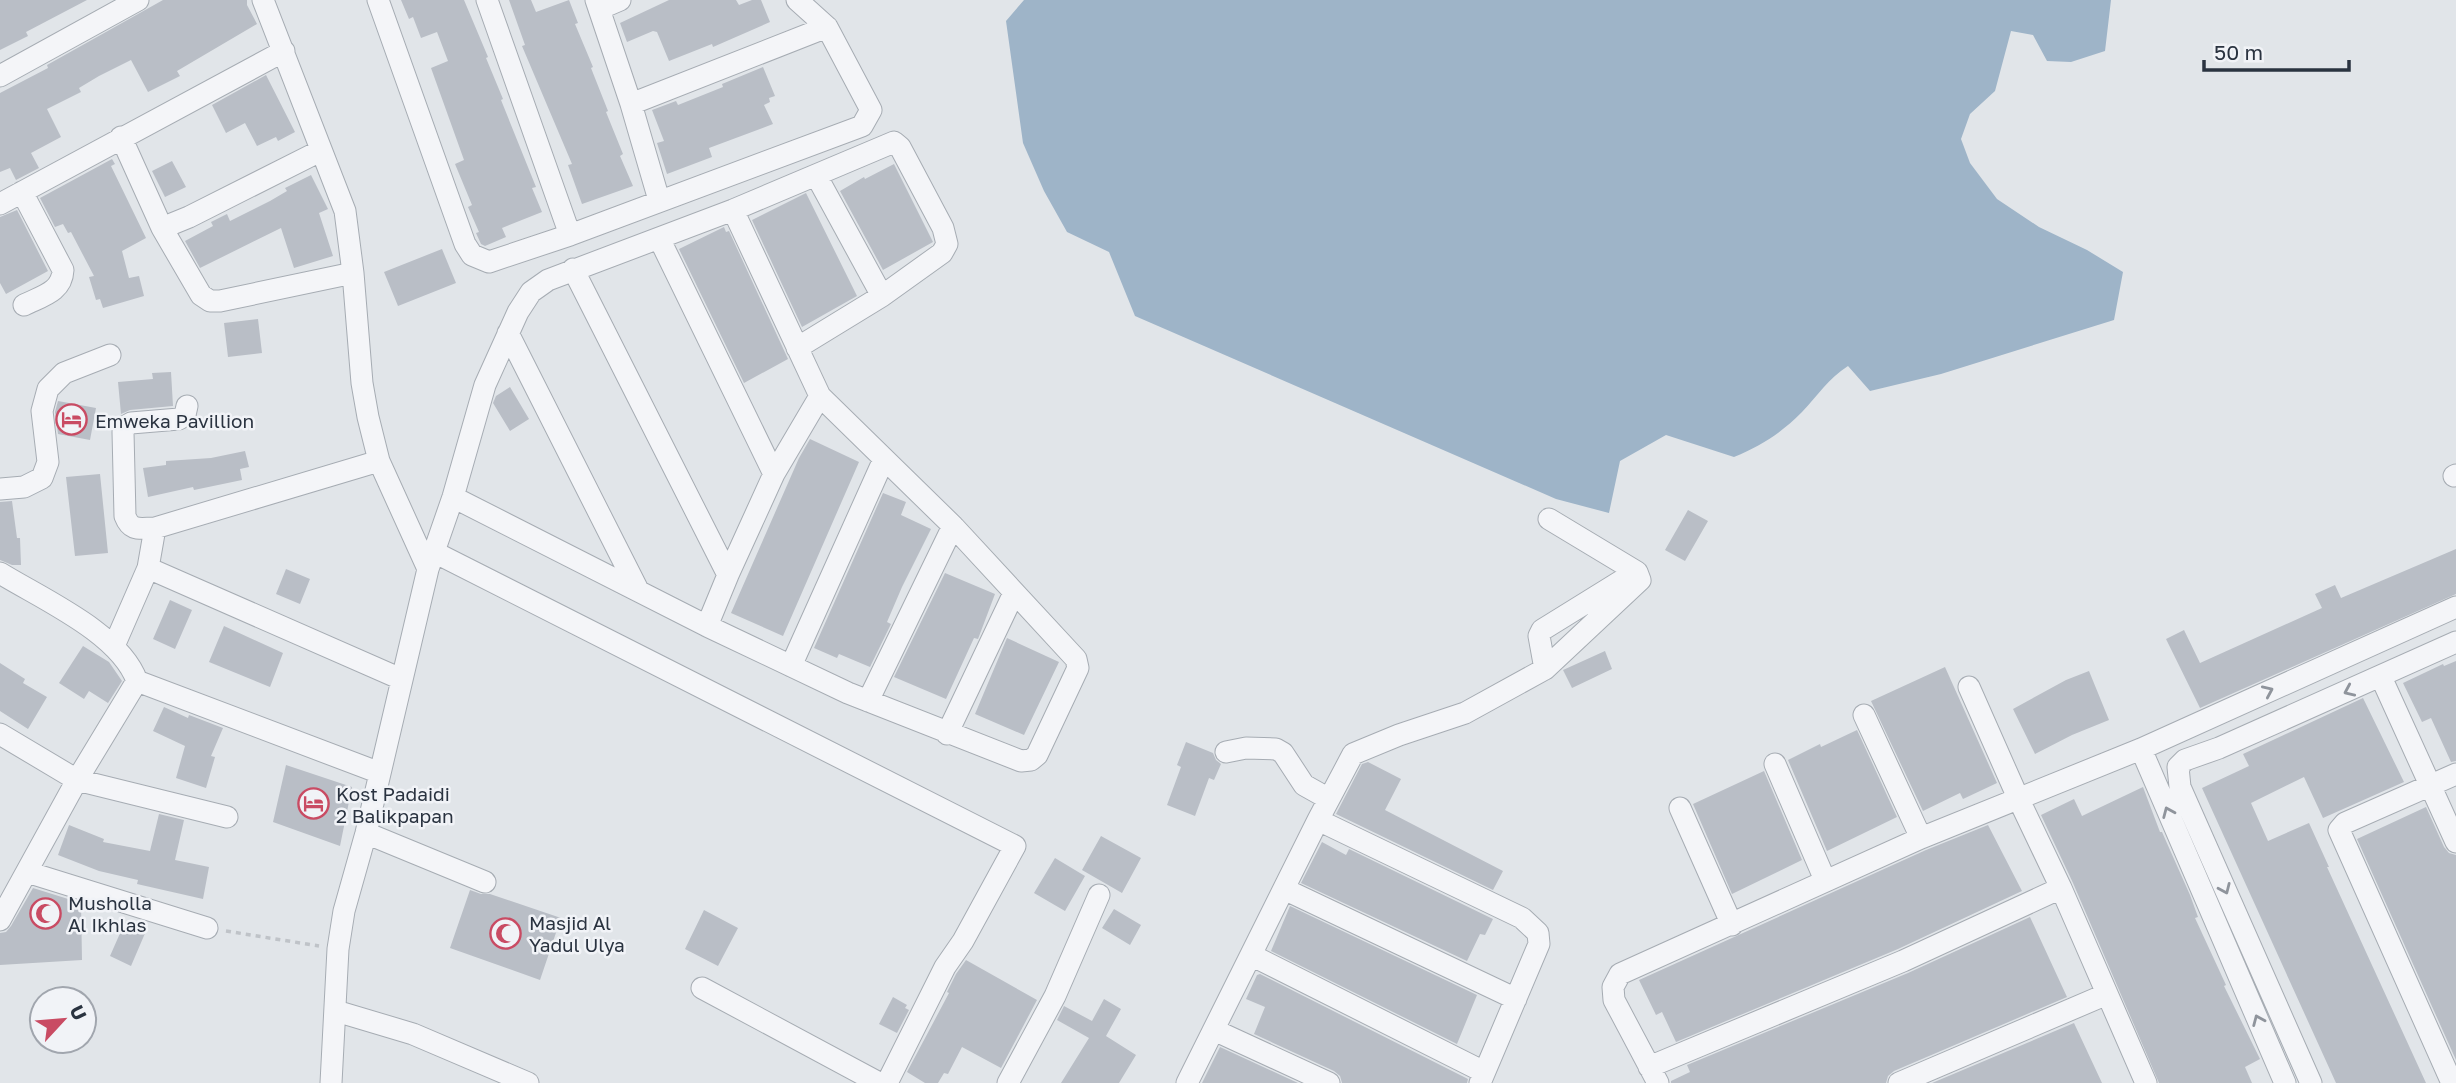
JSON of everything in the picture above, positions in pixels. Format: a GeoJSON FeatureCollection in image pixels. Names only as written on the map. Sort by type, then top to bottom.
{"type":"FeatureCollection","features":[{"type":"Feature","properties":{"kind":"street"},"geometry":{"type":"LineString","coordinates":[[0,76],[138,0]]}},
{"type":"Feature","properties":{"kind":"street"},"geometry":{"type":"LineString","coordinates":[[263,0],[345,211],[354,273],[362,383],[379,461],[431,561],[1014,846],[963,941],[945,967],[887,1083]]}},
{"type":"Feature","properties":{"kind":"street"},"geometry":{"type":"LineString","coordinates":[[378,0],[465,244],[472,255],[489,262],[570,235],[862,126],[871,110],[827,27],[797,0]]}},
{"type":"Feature","properties":{"kind":"street"},"geometry":{"type":"LineString","coordinates":[[487,0],[570,235]]}},
{"type":"Feature","properties":{"kind":"street"},"geometry":{"type":"LineString","coordinates":[[620,0],[598,4],[659,201]]}},
{"type":"Feature","properties":{"kind":"street"},"geometry":{"type":"LineString","coordinates":[[631,104],[827,27]]}},
{"type":"Feature","properties":{"kind":"street"},"geometry":{"type":"LineString","coordinates":[[0,204],[284,51]]}},
{"type":"Feature","properties":{"kind":"street"},"geometry":{"type":"LineString","coordinates":[[121,137],[162,228],[201,295],[210,301],[354,273]]}},
{"type":"Feature","properties":{"kind":"street"},"geometry":{"type":"LineString","coordinates":[[331,1083],[338,949],[344,911],[366,833],[401,679],[431,561],[453,497],[485,386],[508,333],[531,292],[548,280],[573,269],[733,210],[894,142],[900,147],[943,228],[947,244],[942,253],[882,296],[797,348]]}},
{"type":"Feature","properties":{"kind":"street"},"geometry":{"type":"LineString","coordinates":[[162,228],[320,150]]}},
{"type":"Feature","properties":{"kind":"street"},"geometry":{"type":"LineString","coordinates":[[816,175],[882,296]]}},
{"type":"Feature","properties":{"kind":"street"},"geometry":{"type":"LineString","coordinates":[[22,192],[63,270],[62,282],[56,289],[24,305]]}},
{"type":"Feature","properties":{"kind":"street"},"geometry":{"type":"LineString","coordinates":[[453,497],[637,588],[707,626],[868,701],[1021,761],[1031,760],[1037,755],[1078,668],[1070,650],[953,526],[820,396],[733,210]]}},
{"type":"Feature","properties":{"kind":"street"},"geometry":{"type":"LineString","coordinates":[[659,238],[775,474]]}},
{"type":"Feature","properties":{"kind":"street"},"geometry":{"type":"LineString","coordinates":[[573,269],[728,575]]}},
{"type":"Feature","properties":{"kind":"street"},"geometry":{"type":"LineString","coordinates":[[508,333],[637,588]]}},
{"type":"Feature","properties":{"kind":"street"},"geometry":{"type":"LineString","coordinates":[[0,489],[24,487],[42,478],[48,462],[42,411],[48,389],[64,373],[110,355]]}},
{"type":"Feature","properties":{"kind":"street"},"geometry":{"type":"LineString","coordinates":[[707,626],[775,474],[820,396]]}},
{"type":"Feature","properties":{"kind":"street"},"geometry":{"type":"LineString","coordinates":[[187,405],[185,415],[179,419],[131,423],[123,432],[121,440],[125,516],[128,525],[134,529],[155,527],[379,461]]}},
{"type":"Feature","properties":{"kind":"street"},"geometry":{"type":"LineString","coordinates":[[790,666],[884,459]]}},
{"type":"Feature","properties":{"kind":"street"},"geometry":{"type":"LineString","coordinates":[[1187,1083],[1318,820],[1319,794],[1353,754],[1465,713],[1545,669],[1640,580],[1637,572],[1549,519]]}},
{"type":"Feature","properties":{"kind":"street"},"geometry":{"type":"LineString","coordinates":[[868,701],[953,526]]}},
{"type":"Feature","properties":{"kind":"street"},"geometry":{"type":"LineString","coordinates":[[114,646],[148,568],[155,527]]}},
{"type":"Feature","properties":{"kind":"street"},"geometry":{"type":"LineString","coordinates":[[148,568],[401,679]]}},
{"type":"Feature","properties":{"kind":"street"},"geometry":{"type":"LineString","coordinates":[[1545,669],[1539,636],[1542,630],[1637,572]]}},
{"type":"Feature","properties":{"kind":"street"},"geometry":{"type":"LineString","coordinates":[[0,573],[80,621],[114,646],[138,681],[380,773]]}},
{"type":"Feature","properties":{"kind":"street"},"geometry":{"type":"LineString","coordinates":[[947,734],[1014,593]]}},
{"type":"Feature","properties":{"kind":"street"},"geometry":{"type":"LineString","coordinates":[[2061,888],[1654,1075],[1614,1000],[1613,987],[1620,974],[1921,838],[2141,750],[2206,718],[2456,607]]}},
{"type":"Feature","properties":{"kind":"street"},"geometry":{"type":"LineString","coordinates":[[2311,1083],[2180,787],[2178,767],[2185,760],[2219,748],[2456,642]]}},
{"type":"Feature","properties":{"kind":"street"},"geometry":{"type":"LineString","coordinates":[[2381,677],[2456,842]]}},
{"type":"Feature","properties":{"kind":"street"},"geometry":{"type":"LineString","coordinates":[[0,920],[77,780],[138,681]]}},
{"type":"Feature","properties":{"kind":"street"},"geometry":{"type":"LineString","coordinates":[[1969,687],[2146,1083]]}},
{"type":"Feature","properties":{"kind":"street"},"geometry":{"type":"LineString","coordinates":[[1864,715],[1921,838]]}},
{"type":"Feature","properties":{"kind":"street"},"geometry":{"type":"LineString","coordinates":[[2206,718],[2219,748]]}},
{"type":"Feature","properties":{"kind":"street"},"geometry":{"type":"LineString","coordinates":[[0,734],[77,780],[227,817]]}},
{"type":"Feature","properties":{"kind":"street"},"geometry":{"type":"LineString","coordinates":[[1226,752],[1246,748],[1283,753],[1299,780],[1319,794]]}},
{"type":"Feature","properties":{"kind":"street"},"geometry":{"type":"LineString","coordinates":[[2141,750],[2285,1083]]}},
{"type":"Feature","properties":{"kind":"street"},"geometry":{"type":"LineString","coordinates":[[1775,764],[1825,880]]}},
{"type":"Feature","properties":{"kind":"street"},"geometry":{"type":"LineString","coordinates":[[2452,1083],[2339,830],[2345,823],[2456,774]]}},
{"type":"Feature","properties":{"kind":"street"},"geometry":{"type":"LineString","coordinates":[[1680,808],[1732,925]]}},
{"type":"Feature","properties":{"kind":"street"},"geometry":{"type":"LineString","coordinates":[[1251,955],[1482,1078],[1539,944],[1538,933],[1522,918],[1318,820]]}},
{"type":"Feature","properties":{"kind":"street"},"geometry":{"type":"LineString","coordinates":[[366,833],[485,882]]}},
{"type":"Feature","properties":{"kind":"street"},"geometry":{"type":"LineString","coordinates":[[2184,850],[2204,841]]}},
{"type":"Feature","properties":{"kind":"street"},"geometry":{"type":"LineString","coordinates":[[27,872],[207,928]]}},
{"type":"Feature","properties":{"kind":"street"},"geometry":{"type":"LineString","coordinates":[[1284,889],[1516,999]]}},
{"type":"Feature","properties":{"kind":"street"},"geometry":{"type":"LineString","coordinates":[[1008,1083],[1055,996],[1099,895]]}},
{"type":"Feature","properties":{"kind":"street"},"geometry":{"type":"LineString","coordinates":[[702,988],[879,1083]]}},
{"type":"Feature","properties":{"kind":"street"},"geometry":{"type":"LineString","coordinates":[[1899,1083],[2107,994]]}},
{"type":"Feature","properties":{"kind":"street"},"geometry":{"type":"LineString","coordinates":[[336,1011],[413,1034],[528,1083]]}},
{"type":"Feature","properties":{"kind":"street"},"geometry":{"type":"LineString","coordinates":[[1214,1030],[1329,1083]]}},
{"type":"Feature","properties":{"kind":"path"},"geometry":{"type":"LineString","coordinates":[[207,928],[338,949]]}},
{"type":"Feature","properties":{"kind":"water"},"geometry":{"type":"Polygon","coordinates":[[[1024,0],[2111,0],[2105,51],[2071,62],[2047,61],[2033,35],[2011,31],[1995,91],[1970,114],[1961,139],[1970,163],[1997,199],[2039,227],[2087,250],[2123,272],[2114,320],[1941,374],[1870,391],[1848,366],[1786,427],[1744,453],[1734,457],[1666,435],[1620,461],[1609,513],[1556,499],[1135,316],[1109,252],[1067,232],[1044,191],[1023,143],[1006,21],[1024,0]]]}},
{"type":"Feature","properties":{"kind":"building"},"geometry":{"type":"Polygon","coordinates":[[[0,0],[87,0],[26,32],[28,36],[0,50],[0,0]]]}},
{"type":"Feature","properties":{"kind":"building"},"geometry":{"type":"Polygon","coordinates":[[[163,0],[247,0],[257,24],[177,71],[180,76],[148,92],[131,60],[99,76],[79,88],[81,92],[47,109],[61,137],[31,153],[39,168],[16,180],[10,168],[0,172],[0,93],[163,0]]]}},
{"type":"Feature","properties":{"kind":"building"},"geometry":{"type":"Polygon","coordinates":[[[401,0],[464,0],[536,187],[532,188],[542,212],[502,228],[506,237],[485,246],[481,244],[476,233],[479,232],[468,207],[472,205],[455,164],[464,160],[431,68],[448,61],[437,32],[421,38],[413,17],[409,19],[401,0]]]}},
{"type":"Feature","properties":{"kind":"building"},"geometry":{"type":"Polygon","coordinates":[[[509,0],[531,0],[536,12],[569,0],[578,23],[575,24],[623,154],[620,156],[633,186],[582,204],[568,165],[572,164],[522,46],[525,45],[509,0]]]}},
{"type":"Feature","properties":{"kind":"building"},"geometry":{"type":"Polygon","coordinates":[[[669,0],[736,0],[739,5],[761,0],[770,22],[713,47],[712,44],[669,61],[657,32],[653,31],[627,42],[620,23],[669,0]]]}},
{"type":"Feature","properties":{"kind":"building"},"geometry":{"type":"Polygon","coordinates":[[[763,67],[775,96],[769,98],[770,102],[764,105],[773,124],[709,148],[712,157],[667,174],[657,143],[664,141],[652,110],[676,101],[678,105],[763,67]]]}},
{"type":"Feature","properties":{"kind":"building"},"geometry":{"type":"Polygon","coordinates":[[[266,75],[295,132],[278,141],[276,137],[257,146],[245,123],[226,133],[212,105],[266,75]]]}},
{"type":"Feature","properties":{"kind":"building"},"geometry":{"type":"Polygon","coordinates":[[[112,159],[115,164],[111,166],[146,238],[122,251],[129,278],[139,276],[144,296],[103,308],[100,299],[96,300],[89,277],[94,276],[71,232],[68,233],[63,224],[55,227],[40,198],[112,159]]]}},
{"type":"Feature","properties":{"kind":"building"},"geometry":{"type":"Polygon","coordinates":[[[172,161],[186,187],[165,197],[152,171],[172,161]]]}},
{"type":"Feature","properties":{"kind":"building"},"geometry":{"type":"Polygon","coordinates":[[[894,164],[933,242],[883,270],[840,191],[894,164]]]}},
{"type":"Feature","properties":{"kind":"building"},"geometry":{"type":"Polygon","coordinates":[[[311,175],[328,209],[319,213],[333,256],[294,268],[281,228],[200,268],[185,241],[213,226],[211,222],[227,214],[230,221],[270,201],[287,191],[285,188],[311,175]]]}},
{"type":"Feature","properties":{"kind":"building"},"geometry":{"type":"Polygon","coordinates":[[[806,193],[857,296],[802,327],[752,220],[806,193]]]}},
{"type":"Feature","properties":{"kind":"building"},"geometry":{"type":"Polygon","coordinates":[[[17,210],[48,271],[6,294],[0,283],[0,217],[17,210]]]}},
{"type":"Feature","properties":{"kind":"building"},"geometry":{"type":"Polygon","coordinates":[[[724,227],[726,232],[729,231],[788,359],[744,383],[679,249],[724,227]]]}},
{"type":"Feature","properties":{"kind":"building"},"geometry":{"type":"Polygon","coordinates":[[[442,249],[456,283],[398,306],[384,272],[442,249]]]}},
{"type":"Feature","properties":{"kind":"building"},"geometry":{"type":"Polygon","coordinates":[[[258,319],[262,353],[228,357],[224,323],[258,319]]]}},
{"type":"Feature","properties":{"kind":"building"},"geometry":{"type":"Polygon","coordinates":[[[171,372],[173,406],[130,410],[121,414],[118,382],[153,379],[152,373],[171,372]]]}},
{"type":"Feature","properties":{"kind":"building"},"geometry":{"type":"Polygon","coordinates":[[[510,387],[529,419],[510,431],[493,403],[496,396],[510,387]]]}},
{"type":"Feature","properties":{"kind":"building","name":"Emweka Pavillion"},"geometry":{"type":"Polygon","coordinates":[[[58,401],[96,408],[90,440],[58,434],[55,412],[58,401]]]}},
{"type":"Feature","properties":{"kind":"building"},"geometry":{"type":"Polygon","coordinates":[[[810,439],[859,462],[783,636],[731,613],[799,458],[810,439]]]}},
{"type":"Feature","properties":{"kind":"building"},"geometry":{"type":"Polygon","coordinates":[[[245,451],[249,467],[240,469],[242,480],[148,497],[143,468],[166,465],[166,461],[211,458],[245,451]]]}},
{"type":"Feature","properties":{"kind":"building"},"geometry":{"type":"Polygon","coordinates":[[[100,474],[108,553],[75,556],[66,477],[100,474]]]}},
{"type":"Feature","properties":{"kind":"building"},"geometry":{"type":"Polygon","coordinates":[[[883,493],[906,502],[901,515],[931,529],[902,587],[887,622],[891,624],[870,667],[839,654],[837,658],[814,648],[883,493]]]}},
{"type":"Feature","properties":{"kind":"building"},"geometry":{"type":"Polygon","coordinates":[[[12,501],[17,538],[20,538],[21,565],[0,560],[0,502],[12,501]]]}},
{"type":"Feature","properties":{"kind":"building"},"geometry":{"type":"Polygon","coordinates":[[[1688,510],[1708,521],[1685,561],[1665,550],[1688,510]]]}},
{"type":"Feature","properties":{"kind":"building"},"geometry":{"type":"Polygon","coordinates":[[[2456,549],[2456,594],[2200,708],[2166,639],[2184,630],[2200,663],[2322,608],[2315,594],[2335,585],[2341,598],[2456,549]]]}},
{"type":"Feature","properties":{"kind":"building"},"geometry":{"type":"Polygon","coordinates":[[[286,569],[310,579],[300,604],[276,594],[286,569]]]}},
{"type":"Feature","properties":{"kind":"building"},"geometry":{"type":"Polygon","coordinates":[[[945,573],[995,594],[978,639],[974,638],[946,699],[894,677],[945,573]]]}},
{"type":"Feature","properties":{"kind":"building"},"geometry":{"type":"Polygon","coordinates":[[[170,600],[192,610],[175,649],[153,639],[170,600]]]}},
{"type":"Feature","properties":{"kind":"building"},"geometry":{"type":"Polygon","coordinates":[[[224,626],[283,653],[270,687],[209,662],[224,626]]]}},
{"type":"Feature","properties":{"kind":"building"},"geometry":{"type":"Polygon","coordinates":[[[1007,638],[1059,662],[1024,735],[975,714],[1007,638]]]}},
{"type":"Feature","properties":{"kind":"building"},"geometry":{"type":"Polygon","coordinates":[[[83,646],[109,662],[122,681],[108,703],[89,691],[84,699],[59,683],[83,646]]]}},
{"type":"Feature","properties":{"kind":"building"},"geometry":{"type":"Polygon","coordinates":[[[1605,651],[1612,669],[1572,688],[1563,670],[1605,651]]]}},
{"type":"Feature","properties":{"kind":"building"},"geometry":{"type":"Polygon","coordinates":[[[2456,661],[2456,761],[2451,762],[2431,718],[2422,722],[2403,683],[2443,664],[2444,666],[2456,661]]]}},
{"type":"Feature","properties":{"kind":"building"},"geometry":{"type":"Polygon","coordinates":[[[0,663],[25,679],[23,683],[47,697],[28,729],[0,711],[0,663]]]}},
{"type":"Feature","properties":{"kind":"building"},"geometry":{"type":"Polygon","coordinates":[[[1945,667],[1997,783],[1963,799],[1960,793],[1923,811],[1871,701],[1945,667]]]}},
{"type":"Feature","properties":{"kind":"building"},"geometry":{"type":"Polygon","coordinates":[[[2089,671],[2109,720],[2035,754],[2013,709],[2066,680],[2089,671]]]}},
{"type":"Feature","properties":{"kind":"building"},"geometry":{"type":"Polygon","coordinates":[[[2363,698],[2404,782],[2323,818],[2304,777],[2251,803],[2268,841],[2309,823],[2426,1083],[2336,1083],[2202,788],[2249,766],[2243,754],[2363,698]]]}},
{"type":"Feature","properties":{"kind":"building"},"geometry":{"type":"Polygon","coordinates":[[[164,707],[188,718],[189,715],[223,728],[211,756],[215,757],[206,788],[176,778],[185,746],[153,731],[164,707]]]}},
{"type":"Feature","properties":{"kind":"building"},"geometry":{"type":"Polygon","coordinates":[[[1857,730],[1897,817],[1827,851],[1788,760],[1857,730]]]}},
{"type":"Feature","properties":{"kind":"building"},"geometry":{"type":"Polygon","coordinates":[[[1186,742],[1213,753],[1221,764],[1214,780],[1209,778],[1195,816],[1167,805],[1181,767],[1177,765],[1186,742]]]}},
{"type":"Feature","properties":{"kind":"building"},"geometry":{"type":"Polygon","coordinates":[[[1368,762],[1401,779],[1385,810],[1503,871],[1493,890],[1336,814],[1362,764],[1368,762]]]}},
{"type":"Feature","properties":{"kind":"building","name":"Kost Padaidi 2 Balikpapan"},"geometry":{"type":"Polygon","coordinates":[[[286,765],[352,787],[340,846],[273,822],[286,765]]]}},
{"type":"Feature","properties":{"kind":"building"},"geometry":{"type":"Polygon","coordinates":[[[1764,771],[1802,860],[1732,894],[1693,804],[1764,771]]]}},
{"type":"Feature","properties":{"kind":"building"},"geometry":{"type":"Polygon","coordinates":[[[2143,787],[2160,832],[2190,895],[2198,917],[2195,918],[2226,985],[2224,986],[2260,1059],[2245,1067],[2252,1083],[2159,1083],[2041,815],[2074,799],[2082,816],[2143,787]]]}},
{"type":"Feature","properties":{"kind":"building"},"geometry":{"type":"Polygon","coordinates":[[[2426,807],[2444,847],[2449,853],[2456,855],[2456,1060],[2357,839],[2426,807]]]}},
{"type":"Feature","properties":{"kind":"building"},"geometry":{"type":"Polygon","coordinates":[[[159,814],[184,820],[175,860],[209,867],[203,899],[137,884],[138,880],[99,871],[58,855],[69,825],[104,839],[103,842],[150,851],[159,814]]]}},
{"type":"Feature","properties":{"kind":"building"},"geometry":{"type":"Polygon","coordinates":[[[1988,825],[2022,891],[1898,949],[1676,1042],[1662,1012],[1656,1015],[1639,980],[1926,850],[1988,825]]]}},
{"type":"Feature","properties":{"kind":"building"},"geometry":{"type":"Polygon","coordinates":[[[1101,836],[1141,858],[1122,893],[1082,870],[1101,836]]]}},
{"type":"Feature","properties":{"kind":"building"},"geometry":{"type":"Polygon","coordinates":[[[1322,842],[1346,855],[1349,849],[1493,919],[1485,935],[1480,934],[1467,961],[1301,883],[1322,842]]]}},
{"type":"Feature","properties":{"kind":"building"},"geometry":{"type":"Polygon","coordinates":[[[1055,858],[1085,876],[1065,911],[1034,893],[1055,858]]]}},
{"type":"Feature","properties":{"kind":"building","name":"Musholla Al Ikhlas"},"geometry":{"type":"Polygon","coordinates":[[[33,888],[81,903],[82,960],[0,965],[0,933],[6,932],[11,926],[33,888]]]}},
{"type":"Feature","properties":{"kind":"building","name":"Masjid Al Yadul Ulya"},"geometry":{"type":"Polygon","coordinates":[[[470,890],[561,918],[540,980],[450,948],[470,890]]]}},
{"type":"Feature","properties":{"kind":"building"},"geometry":{"type":"Polygon","coordinates":[[[1290,906],[1477,995],[1457,1044],[1271,951],[1290,906]]]}},
{"type":"Feature","properties":{"kind":"building"},"geometry":{"type":"Polygon","coordinates":[[[1114,909],[1141,925],[1130,945],[1102,928],[1114,909]]]}},
{"type":"Feature","properties":{"kind":"building"},"geometry":{"type":"Polygon","coordinates":[[[704,910],[738,928],[718,966],[685,949],[704,910]]]}},
{"type":"Feature","properties":{"kind":"building"},"geometry":{"type":"Polygon","coordinates":[[[2030,917],[2067,997],[1894,1071],[1888,1076],[1886,1083],[1671,1083],[1690,1072],[1687,1065],[1908,973],[2030,917]]]}},
{"type":"Feature","properties":{"kind":"building"},"geometry":{"type":"Polygon","coordinates":[[[125,922],[146,931],[131,966],[110,956],[125,922]]]}},
{"type":"Feature","properties":{"kind":"building"},"geometry":{"type":"Polygon","coordinates":[[[966,960],[1037,1000],[1001,1068],[962,1047],[948,1074],[944,1073],[938,1083],[925,1083],[907,1072],[949,993],[947,992],[956,974],[966,960]]]}},
{"type":"Feature","properties":{"kind":"building"},"geometry":{"type":"Polygon","coordinates":[[[1260,974],[1468,1079],[1467,1083],[1342,1083],[1340,1076],[1334,1071],[1254,1034],[1265,1007],[1246,999],[1257,975],[1260,974]]]}},
{"type":"Feature","properties":{"kind":"building"},"geometry":{"type":"Polygon","coordinates":[[[893,997],[907,1005],[905,1008],[909,1010],[897,1033],[879,1024],[893,997]]]}},
{"type":"Feature","properties":{"kind":"building"},"geometry":{"type":"Polygon","coordinates":[[[1104,999],[1121,1009],[1106,1036],[1136,1055],[1119,1083],[1061,1083],[1089,1038],[1057,1020],[1064,1006],[1092,1021],[1104,999]]]}},
{"type":"Feature","properties":{"kind":"building"},"geometry":{"type":"Polygon","coordinates":[[[2074,1023],[2102,1083],[1932,1083],[2074,1023]]]}},
{"type":"Feature","properties":{"kind":"building"},"geometry":{"type":"Polygon","coordinates":[[[1220,1047],[1298,1083],[1202,1083],[1220,1047]]]}},
{"type":"Feature","properties":{"kind":"place","name":"Emweka Pavillion"},"geometry":{"type":"Point","coordinates":[72,420]}},
{"type":"Feature","properties":{"kind":"place","name":"Kost Padaidi 2 Balikpapan"},"geometry":{"type":"Point","coordinates":[313,804]}},
{"type":"Feature","properties":{"kind":"place","name":"Musholla Al Ikhlas"},"geometry":{"type":"Point","coordinates":[45,913]}},
{"type":"Feature","properties":{"kind":"place","name":"Masjid Al Yadul Ulya"},"geometry":{"type":"Point","coordinates":[506,933]}}]}
